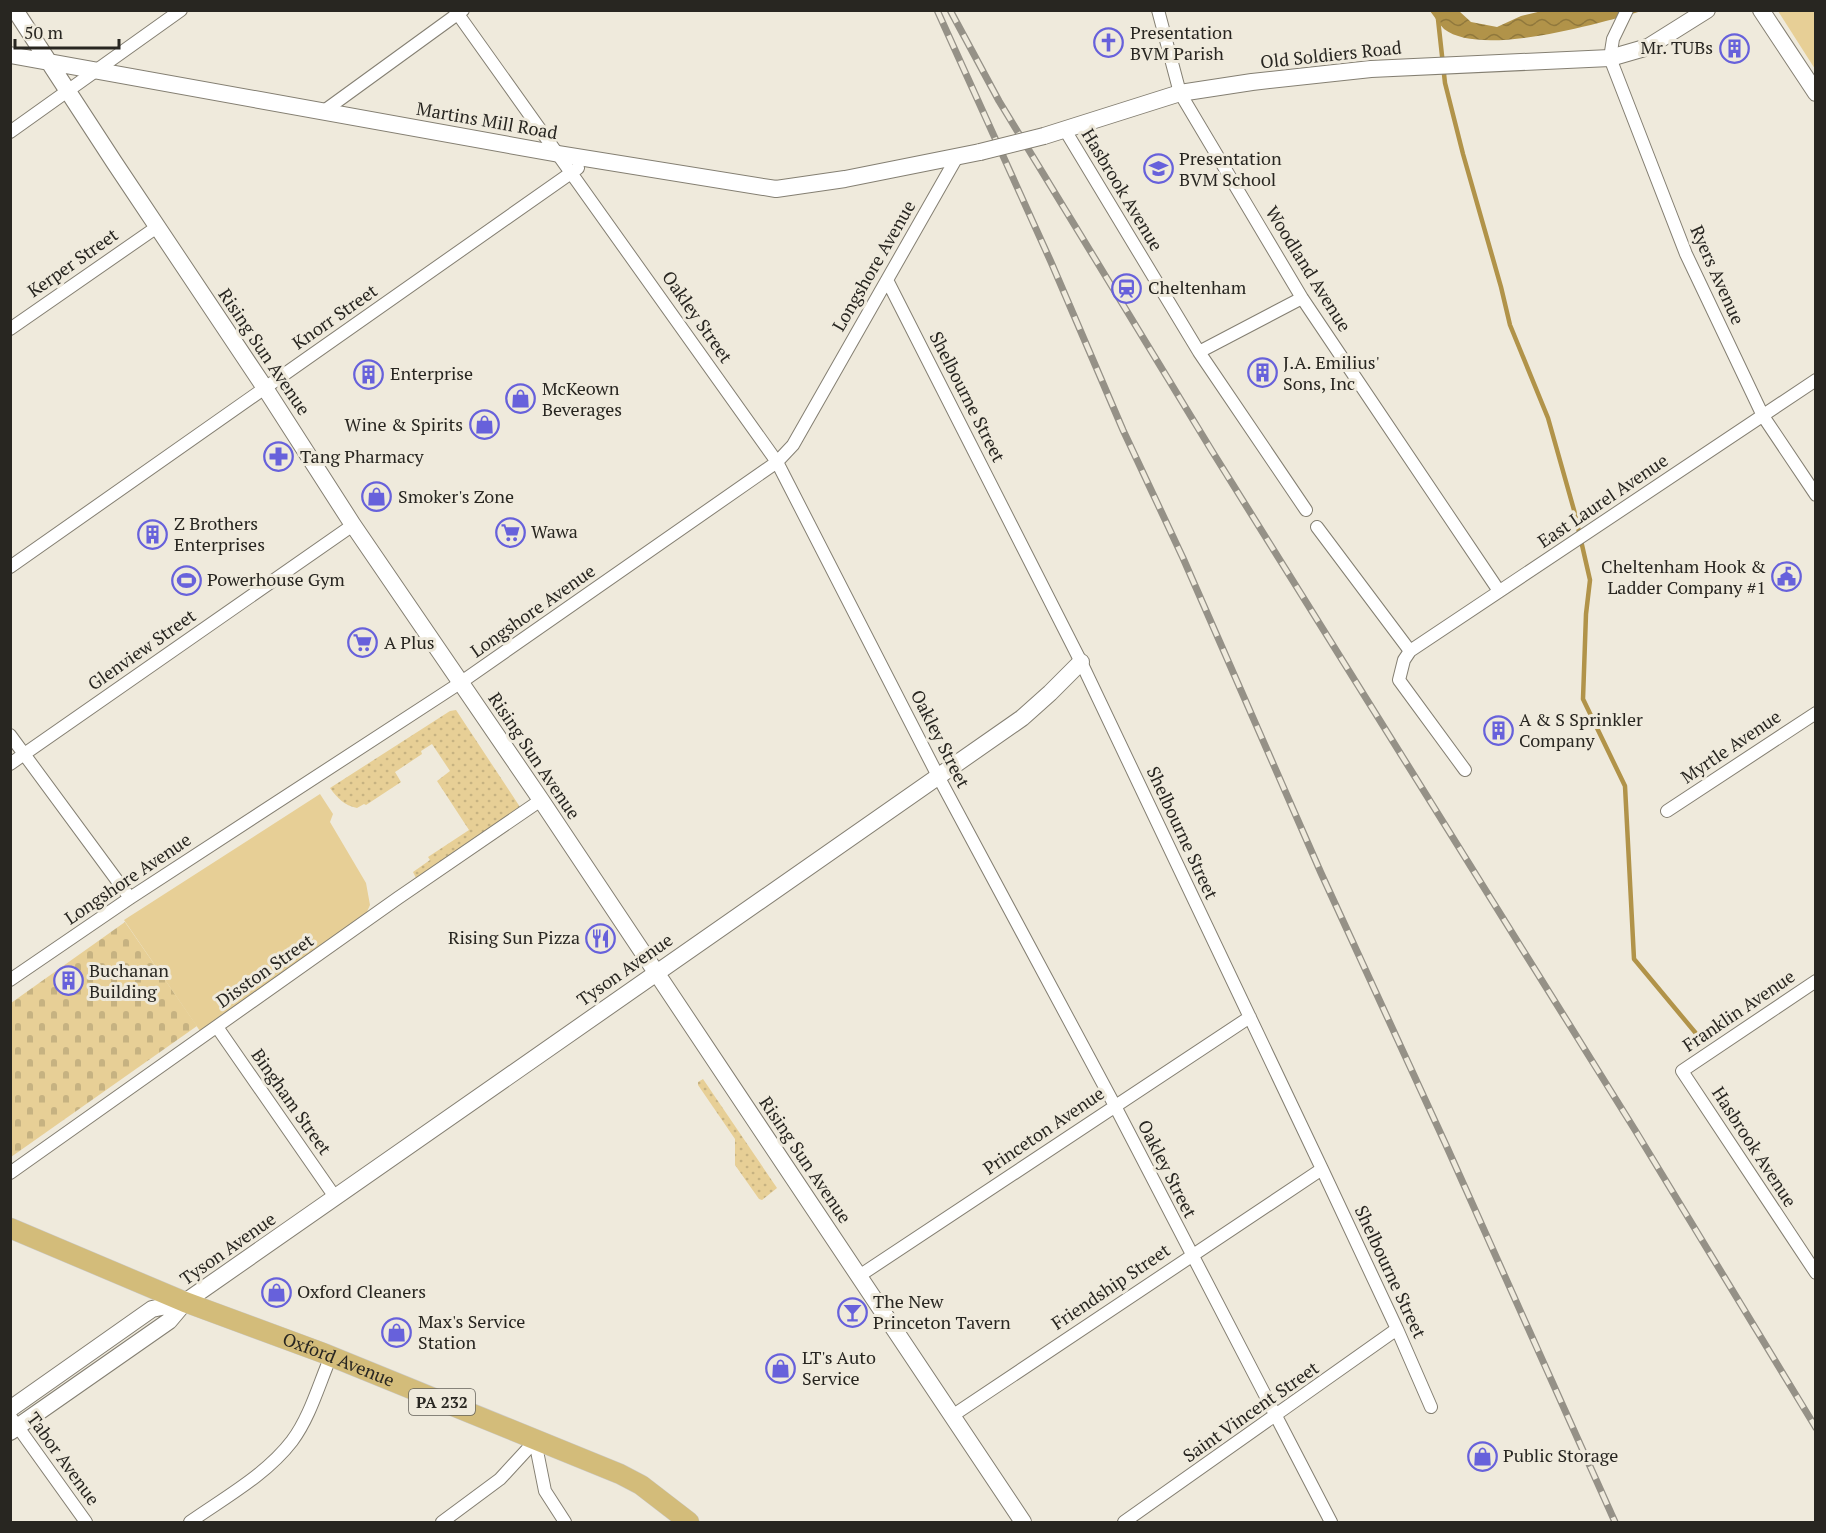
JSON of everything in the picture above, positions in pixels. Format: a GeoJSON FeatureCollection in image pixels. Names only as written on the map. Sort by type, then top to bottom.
{"type":"FeatureCollection","features":[{"type":"Feature","properties":{"kind":"main road","name":"Oxford Avenue"},"geometry":{"type":"LineString","coordinates":[[10,1228],[185,1302],[331,1356],[620,1474],[641,1485],[689,1522]]}},
{"type":"Feature","properties":{"kind":"street","name":"Rising Sun Avenue"},"geometry":{"type":"LineString","coordinates":[[15,10],[353,525],[541,800],[1023,1522]]}},
{"type":"Feature","properties":{"kind":"street"},"geometry":{"type":"LineString","coordinates":[[10,132],[182,10]]}},
{"type":"Feature","properties":{"kind":"street","name":"Woodland Avenue"},"geometry":{"type":"LineString","coordinates":[[1158,10],[1180,93],[1302,298],[1500,591]]}},
{"type":"Feature","properties":{"kind":"street"},"geometry":{"type":"LineString","coordinates":[[1610,58],[1618,27],[1627,10]]}},
{"type":"Feature","properties":{"kind":"street","name":"Old Soldiers Road"},"geometry":{"type":"LineString","coordinates":[[957,157],[1065,130],[1180,93],[1252,82],[1371,69],[1610,58],[1648,47],[1707,10]]}},
{"type":"Feature","properties":{"kind":"street"},"geometry":{"type":"LineString","coordinates":[[1761,10],[1815,93]]}},
{"type":"Feature","properties":{"kind":"street"},"geometry":{"type":"LineString","coordinates":[[324,111],[459,12]]}},
{"type":"Feature","properties":{"kind":"street","name":"Oakley Street"},"geometry":{"type":"LineString","coordinates":[[459,12],[777,462],[938,776],[1115,1106],[1331,1522]]}},
{"type":"Feature","properties":{"kind":"street","name":"Martins Mill Road"},"geometry":{"type":"LineString","coordinates":[[10,55],[559,154],[776,189],[845,179],[957,157]]}},
{"type":"Feature","properties":{"kind":"street","name":"Ryers Avenue"},"geometry":{"type":"LineString","coordinates":[[1610,58],[1686,254],[1763,416],[1815,495]]}},
{"type":"Feature","properties":{"kind":"street","name":"Hasbrook Avenue"},"geometry":{"type":"LineString","coordinates":[[1065,130],[1199,352],[1306,510]]}},
{"type":"Feature","properties":{"kind":"street","name":"Longshore Avenue"},"geometry":{"type":"LineString","coordinates":[[10,980],[130,898],[460,683],[777,462],[793,445],[957,157]]}},
{"type":"Feature","properties":{"kind":"street","name":"Knorr Street"},"geometry":{"type":"LineString","coordinates":[[10,567],[592,159]]}},
{"type":"Feature","properties":{"kind":"street","name":"Kerper Street"},"geometry":{"type":"LineString","coordinates":[[10,329],[156,227]]}},
{"type":"Feature","properties":{"kind":"street","name":"Shelbourne Street"},"geometry":{"type":"LineString","coordinates":[[887,280],[1081,662],[1322,1169],[1431,1407]]}},
{"type":"Feature","properties":{"kind":"street"},"geometry":{"type":"LineString","coordinates":[[1199,352],[1302,298]]}},
{"type":"Feature","properties":{"kind":"street","name":"East Laurel Avenue"},"geometry":{"type":"LineString","coordinates":[[1410,651],[1815,380]]}},
{"type":"Feature","properties":{"kind":"street","name":"Glenview Street"},"geometry":{"type":"LineString","coordinates":[[10,764],[353,525]]}},
{"type":"Feature","properties":{"kind":"street"},"geometry":{"type":"LineString","coordinates":[[1317,527],[1410,651],[1404,660],[1399,680],[1465,770]]}},
{"type":"Feature","properties":{"kind":"street","name":"Tyson Avenue"},"geometry":{"type":"LineString","coordinates":[[13,1425],[169,1321],[185,1302],[1022,718],[1081,662]]}},
{"type":"Feature","properties":{"kind":"street","name":"Myrtle Avenue"},"geometry":{"type":"LineString","coordinates":[[1667,811],[1815,712]]}},
{"type":"Feature","properties":{"kind":"street"},"geometry":{"type":"LineString","coordinates":[[10,735],[130,898]]}},
{"type":"Feature","properties":{"kind":"street","name":"Disston Street"},"geometry":{"type":"LineString","coordinates":[[10,1173],[398,898],[541,800]]}},
{"type":"Feature","properties":{"kind":"street","name":"Franklin Avenue"},"geometry":{"type":"LineString","coordinates":[[1682,1071],[1815,981]]}},
{"type":"Feature","properties":{"kind":"street","name":"Princeton Avenue"},"geometry":{"type":"LineString","coordinates":[[859,1276],[1250,1017]]}},
{"type":"Feature","properties":{"kind":"street","name":"Bingham Street"},"geometry":{"type":"LineString","coordinates":[[217,1026],[335,1197]]}},
{"type":"Feature","properties":{"kind":"street","name":"Hasbrook Avenue"},"geometry":{"type":"LineString","coordinates":[[1682,1071],[1811,1255],[1815,1273]]}},
{"type":"Feature","properties":{"kind":"street","name":"Friendship Street"},"geometry":{"type":"LineString","coordinates":[[952,1416],[1322,1169]]}},
{"type":"Feature","properties":{"kind":"street","name":"Tyson Avenue"},"geometry":{"type":"LineString","coordinates":[[10,1409],[152,1309],[185,1302]]}},
{"type":"Feature","properties":{"kind":"street","name":"Saint Vincent Street"},"geometry":{"type":"LineString","coordinates":[[1124,1522],[1397,1329]]}},
{"type":"Feature","properties":{"kind":"street"},"geometry":{"type":"LineString","coordinates":[[190,1522],[261,1472],[291,1443],[299,1430],[331,1356]]}},
{"type":"Feature","properties":{"kind":"street","name":"Tabor Avenue"},"geometry":{"type":"LineString","coordinates":[[13,1425],[86,1522]]}},
{"type":"Feature","properties":{"kind":"street"},"geometry":{"type":"LineString","coordinates":[[442,1522],[500,1479],[535,1440]]}},
{"type":"Feature","properties":{"kind":"street"},"geometry":{"type":"LineString","coordinates":[[535,1440],[545,1491],[566,1522]]}},
{"type":"Feature","properties":{"kind":"green space"},"geometry":{"type":"Polygon","coordinates":[[[1778,11],[1815,11],[1815,69],[1778,11]]]}},
{"type":"Feature","properties":{"kind":"green space"},"geometry":{"type":"Polygon","coordinates":[[[456,710],[520,807],[417,880],[413,872],[430,860],[428,857],[469,830],[437,781],[450,771],[432,744],[421,751],[422,754],[395,772],[401,782],[366,805],[357,808],[348,805],[330,788],[450,711],[456,710]]]}},
{"type":"Feature","properties":{"kind":"green space"},"geometry":{"type":"Polygon","coordinates":[[[320,794],[333,814],[330,822],[366,883],[370,905],[366,914],[200,1031],[124,920],[320,794]]]}},
{"type":"Feature","properties":{"kind":"green space"},"geometry":{"type":"Polygon","coordinates":[[[125,922],[197,1026],[11,1157],[11,1003],[125,922]]]}},
{"type":"Feature","properties":{"kind":"green space"},"geometry":{"type":"Polygon","coordinates":[[[703,1079],[777,1188],[762,1200],[735,1165],[735,1139],[698,1085],[698,1082],[703,1079]]]}},
{"type":"Feature","properties":{"kind":"water"},"geometry":{"type":"Polygon","coordinates":[[[1430,11],[1459,11],[1471,22],[1497,27],[1521,16],[1542,11],[1642,11],[1571,30],[1512,39],[1485,40],[1461,37],[1444,29],[1430,11]]]}},
{"type":"Feature","properties":{"kind":"waterway"},"geometry":{"type":"LineString","coordinates":[[1437,10],[1445,83],[1463,154],[1510,325],[1548,418],[1574,510],[1590,580],[1586,614],[1583,699],[1625,786],[1634,959],[1699,1037]]}},
{"type":"Feature","properties":{"kind":"railway"},"geometry":{"type":"LineString","coordinates":[[937,10],[1051,262],[1123,430],[1183,558],[1321,873],[1615,1522]]}},
{"type":"Feature","properties":{"kind":"railway"},"geometry":{"type":"LineString","coordinates":[[950,10],[999,101],[1212,451],[1635,1130],[1816,1428]]}},
{"type":"Feature","properties":{"kind":"place","name":"Presentation BVM Parish"},"geometry":{"type":"Point","coordinates":[1109,43]}},
{"type":"Feature","properties":{"kind":"place","name":"Mr. TUBs"},"geometry":{"type":"Point","coordinates":[1734,48]}},
{"type":"Feature","properties":{"kind":"place","name":"Presentation BVM School"},"geometry":{"type":"Point","coordinates":[1158,169]}},
{"type":"Feature","properties":{"kind":"place","name":"Cheltenham"},"geometry":{"type":"Point","coordinates":[1127,288]}},
{"type":"Feature","properties":{"kind":"place","name":"J.A. Emilius' Sons, Inc"},"geometry":{"type":"Point","coordinates":[1262,373]}},
{"type":"Feature","properties":{"kind":"place","name":"Enterprise"},"geometry":{"type":"Point","coordinates":[369,374]}},
{"type":"Feature","properties":{"kind":"place","name":"McKeown Beverages"},"geometry":{"type":"Point","coordinates":[521,399]}},
{"type":"Feature","properties":{"kind":"place","name":"Wine & Spirits"},"geometry":{"type":"Point","coordinates":[484,425]}},
{"type":"Feature","properties":{"kind":"place","name":"Tang Pharmacy"},"geometry":{"type":"Point","coordinates":[279,457]}},
{"type":"Feature","properties":{"kind":"place","name":"Smoker's Zone"},"geometry":{"type":"Point","coordinates":[377,497]}},
{"type":"Feature","properties":{"kind":"place","name":"Wawa"},"geometry":{"type":"Point","coordinates":[510,532]}},
{"type":"Feature","properties":{"kind":"place","name":"Z Brothers Enterprises"},"geometry":{"type":"Point","coordinates":[153,534]}},
{"type":"Feature","properties":{"kind":"place","name":"Cheltenham Hook & Ladder Company #1"},"geometry":{"type":"Point","coordinates":[1787,577]}},
{"type":"Feature","properties":{"kind":"place","name":"Powerhouse Gym"},"geometry":{"type":"Point","coordinates":[186,580]}},
{"type":"Feature","properties":{"kind":"place","name":"A Plus"},"geometry":{"type":"Point","coordinates":[363,643]}},
{"type":"Feature","properties":{"kind":"place","name":"A & S Sprinkler Company"},"geometry":{"type":"Point","coordinates":[1498,730]}},
{"type":"Feature","properties":{"kind":"place","name":"Rising Sun Pizza"},"geometry":{"type":"Point","coordinates":[601,938]}},
{"type":"Feature","properties":{"kind":"place","name":"Buchanan Building"},"geometry":{"type":"Point","coordinates":[68,981]}},
{"type":"Feature","properties":{"kind":"place","name":"Oxford Cleaners"},"geometry":{"type":"Point","coordinates":[276,1292]}},
{"type":"Feature","properties":{"kind":"place","name":"The New Princeton Tavern"},"geometry":{"type":"Point","coordinates":[852,1312]}},
{"type":"Feature","properties":{"kind":"place","name":"Max's Service Station"},"geometry":{"type":"Point","coordinates":[397,1332]}},
{"type":"Feature","properties":{"kind":"place","name":"LT's Auto Service"},"geometry":{"type":"Point","coordinates":[781,1368]}},
{"type":"Feature","properties":{"kind":"place","name":"Public Storage"},"geometry":{"type":"Point","coordinates":[1482,1456]}}]}
